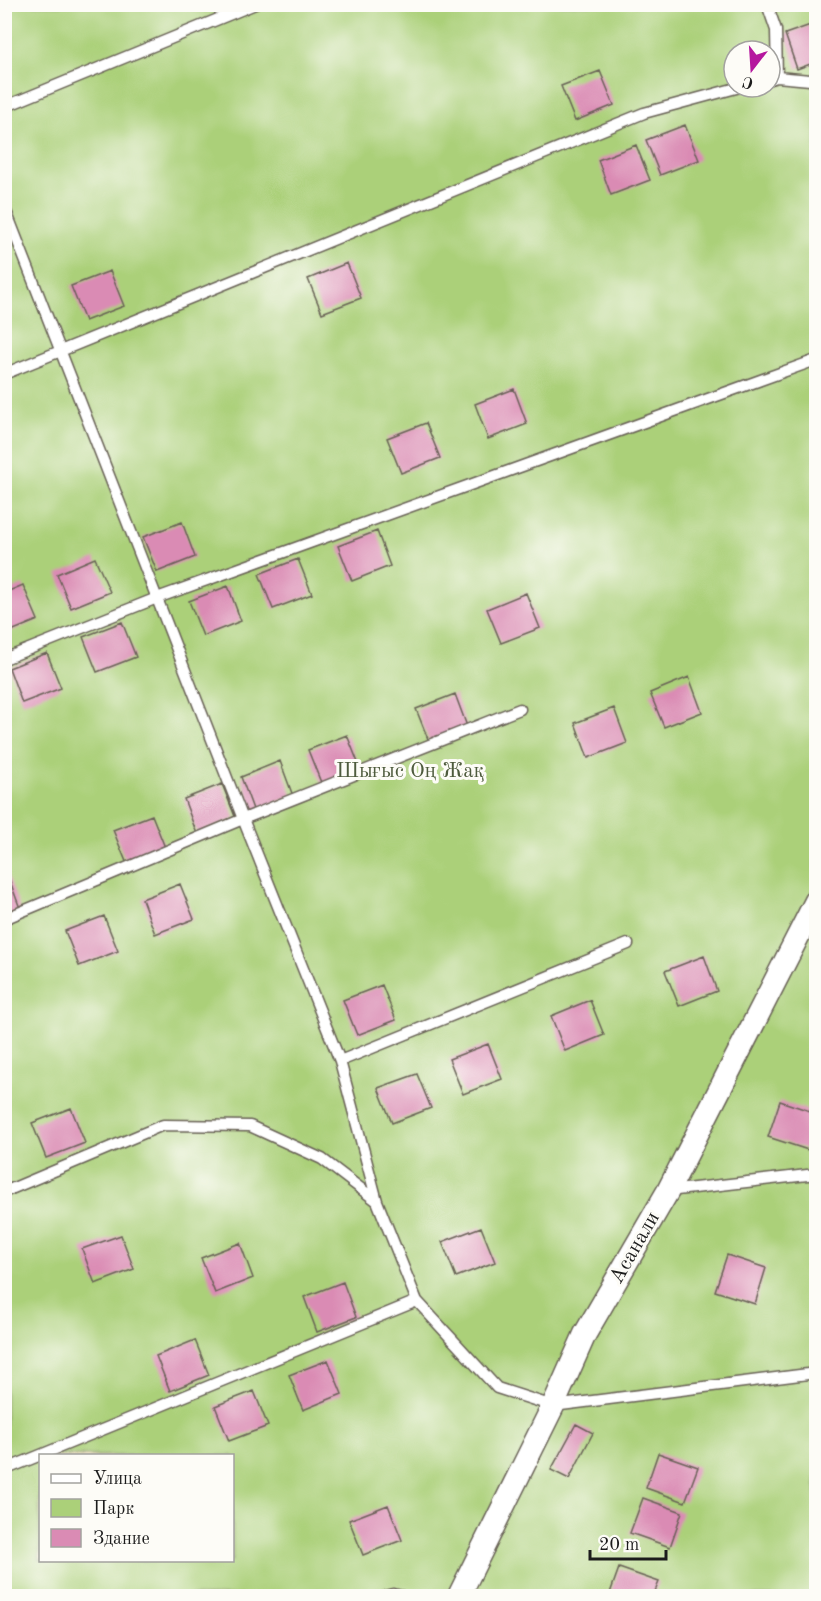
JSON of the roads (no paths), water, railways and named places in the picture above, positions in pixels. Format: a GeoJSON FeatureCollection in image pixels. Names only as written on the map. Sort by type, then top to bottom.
{"type":"FeatureCollection","features":[{"type":"Feature","properties":{"kind":"street","name":"Асанали"},"geometry":{"type":"LineString","coordinates":[[459,1596],[553,1406],[585,1334],[668,1191],[816,901]]}},
{"type":"Feature","properties":{"kind":"lane"},"geometry":{"type":"LineString","coordinates":[[4,107],[255,4]]}},
{"type":"Feature","properties":{"kind":"lane"},"geometry":{"type":"LineString","coordinates":[[766,4],[776,30],[776,39]]}},
{"type":"Feature","properties":{"kind":"lane"},"geometry":{"type":"LineString","coordinates":[[782,78],[810,80],[816,78]]}},
{"type":"Feature","properties":{"kind":"lane"},"geometry":{"type":"LineString","coordinates":[[4,374],[644,113],[722,92]]}},
{"type":"Feature","properties":{"kind":"lane"},"geometry":{"type":"LineString","coordinates":[[4,206],[340,1061],[377,1201],[417,1300],[497,1388],[553,1406],[816,1373]]}},
{"type":"Feature","properties":{"kind":"lane"},"geometry":{"type":"LineString","coordinates":[[4,659],[158,598],[816,360]]}},
{"type":"Feature","properties":{"kind":"lane"},"geometry":{"type":"LineString","coordinates":[[4,919],[243,819],[520,709]]}},
{"type":"Feature","properties":{"kind":"lane"},"geometry":{"type":"LineString","coordinates":[[340,1061],[628,944]]}},
{"type":"Feature","properties":{"kind":"lane"},"geometry":{"type":"LineString","coordinates":[[4,1192],[163,1125],[250,1126],[322,1159],[377,1201]]}},
{"type":"Feature","properties":{"kind":"lane"},"geometry":{"type":"LineString","coordinates":[[668,1191],[816,1174]]}},
{"type":"Feature","properties":{"kind":"lane"},"geometry":{"type":"LineString","coordinates":[[43,1454],[417,1300]]}},
{"type":"Feature","properties":{"kind":"lane"},"geometry":{"type":"LineString","coordinates":[[4,1470],[39,1456]]}},
{"type":"Feature","properties":{"kind":"lane"},"geometry":{"type":"LineString","coordinates":[[385,1596],[393,1594],[402,1596]]}},
{"type":"Feature","properties":{"kind":"park label","name":"Шығыс Оң Жақ"},"geometry":{"type":"Point","coordinates":[410,771]}}]}
